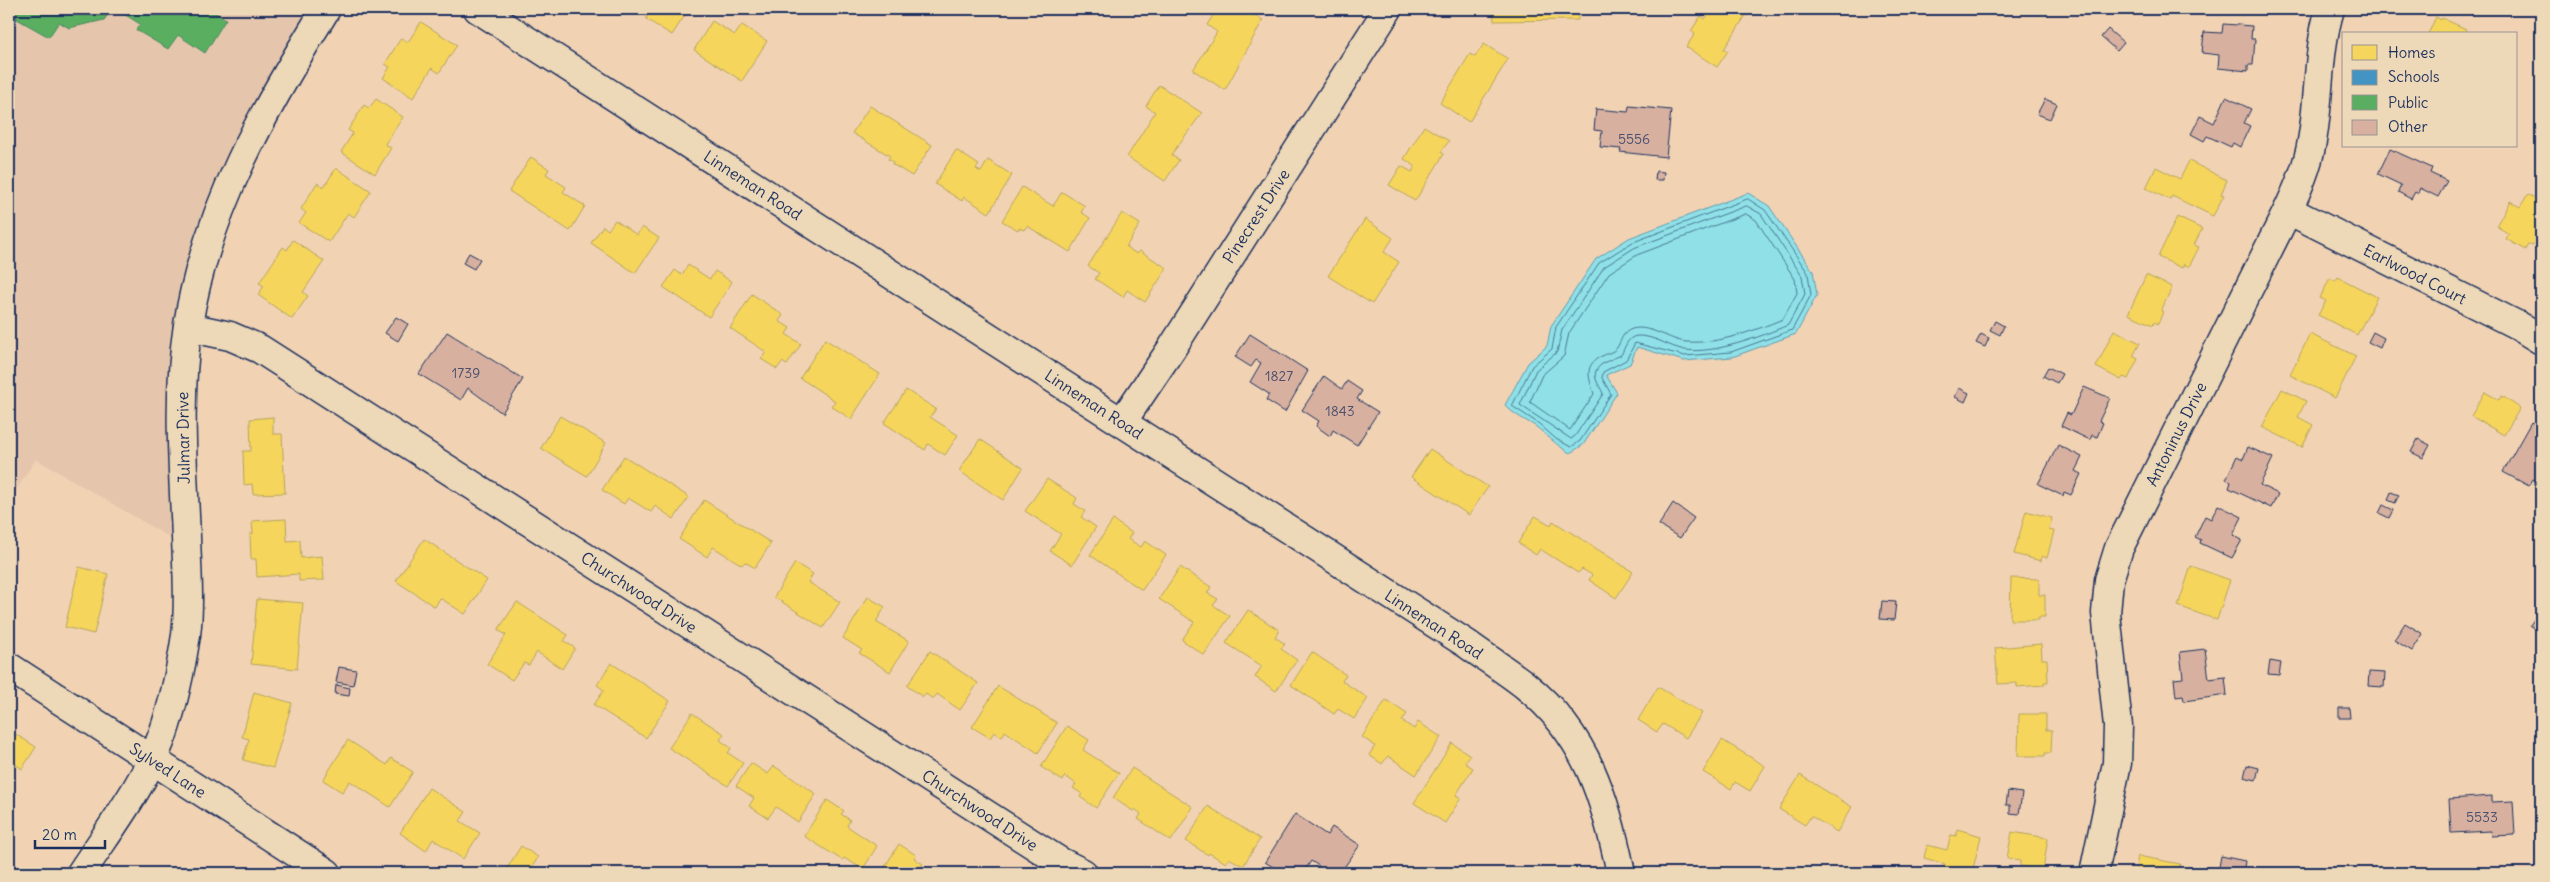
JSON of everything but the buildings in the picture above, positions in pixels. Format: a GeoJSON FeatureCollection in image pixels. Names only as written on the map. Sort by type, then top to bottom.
{"type":"FeatureCollection","features":[{"type":"Feature","properties":{"kind":"street","name":"Julmar Drive"},"geometry":{"type":"LineString","coordinates":[[81,873],[153,760],[172,705],[186,633],[188,590],[182,412],[183,371],[188,327],[199,271],[231,182],[288,72],[326,9]]}},
{"type":"Feature","properties":{"kind":"street","name":"Linneman Road"},"geometry":{"type":"LineString","coordinates":[[478,9],[1458,638],[1526,686],[1552,710],[1575,739],[1592,772],[1609,815],[1621,873]]}},
{"type":"Feature","properties":{"kind":"street","name":"Pinecrest Drive"},"geometry":{"type":"LineString","coordinates":[[1122,422],[1172,348],[1388,9]]}},
{"type":"Feature","properties":{"kind":"street","name":"Antoninus Drive"},"geometry":{"type":"LineString","coordinates":[[2094,873],[2117,763],[2118,726],[2106,613],[2109,580],[2119,548],[2288,210],[2304,173],[2312,142],[2323,31],[2330,9]]}},
{"type":"Feature","properties":{"kind":"street","name":"Earlwood Court"},"geometry":{"type":"LineString","coordinates":[[2288,210],[2515,324],[2541,340]]}},
{"type":"Feature","properties":{"kind":"street","name":"Churchwood Drive"},"geometry":{"type":"LineString","coordinates":[[188,327],[230,336],[260,349],[1059,861],[1083,873]]}},
{"type":"Feature","properties":{"kind":"street","name":"Sylved Lane"},"geometry":{"type":"LineString","coordinates":[[9,667],[327,873]]}},
{"type":"Feature","properties":{"kind":"shaded area"},"geometry":{"type":"Polygon","coordinates":[[[9,9],[326,9],[199,271],[186,547],[36,459],[9,501],[9,9]]]}},
{"type":"Feature","properties":{"kind":"water"},"geometry":{"type":"Polygon","coordinates":[[[1748,193],[1769,206],[1813,271],[1817,295],[1796,334],[1732,357],[1684,361],[1637,347],[1630,364],[1606,375],[1617,393],[1583,445],[1570,453],[1505,405],[1528,363],[1547,346],[1551,326],[1596,259],[1629,238],[1748,193]]]}}]}
